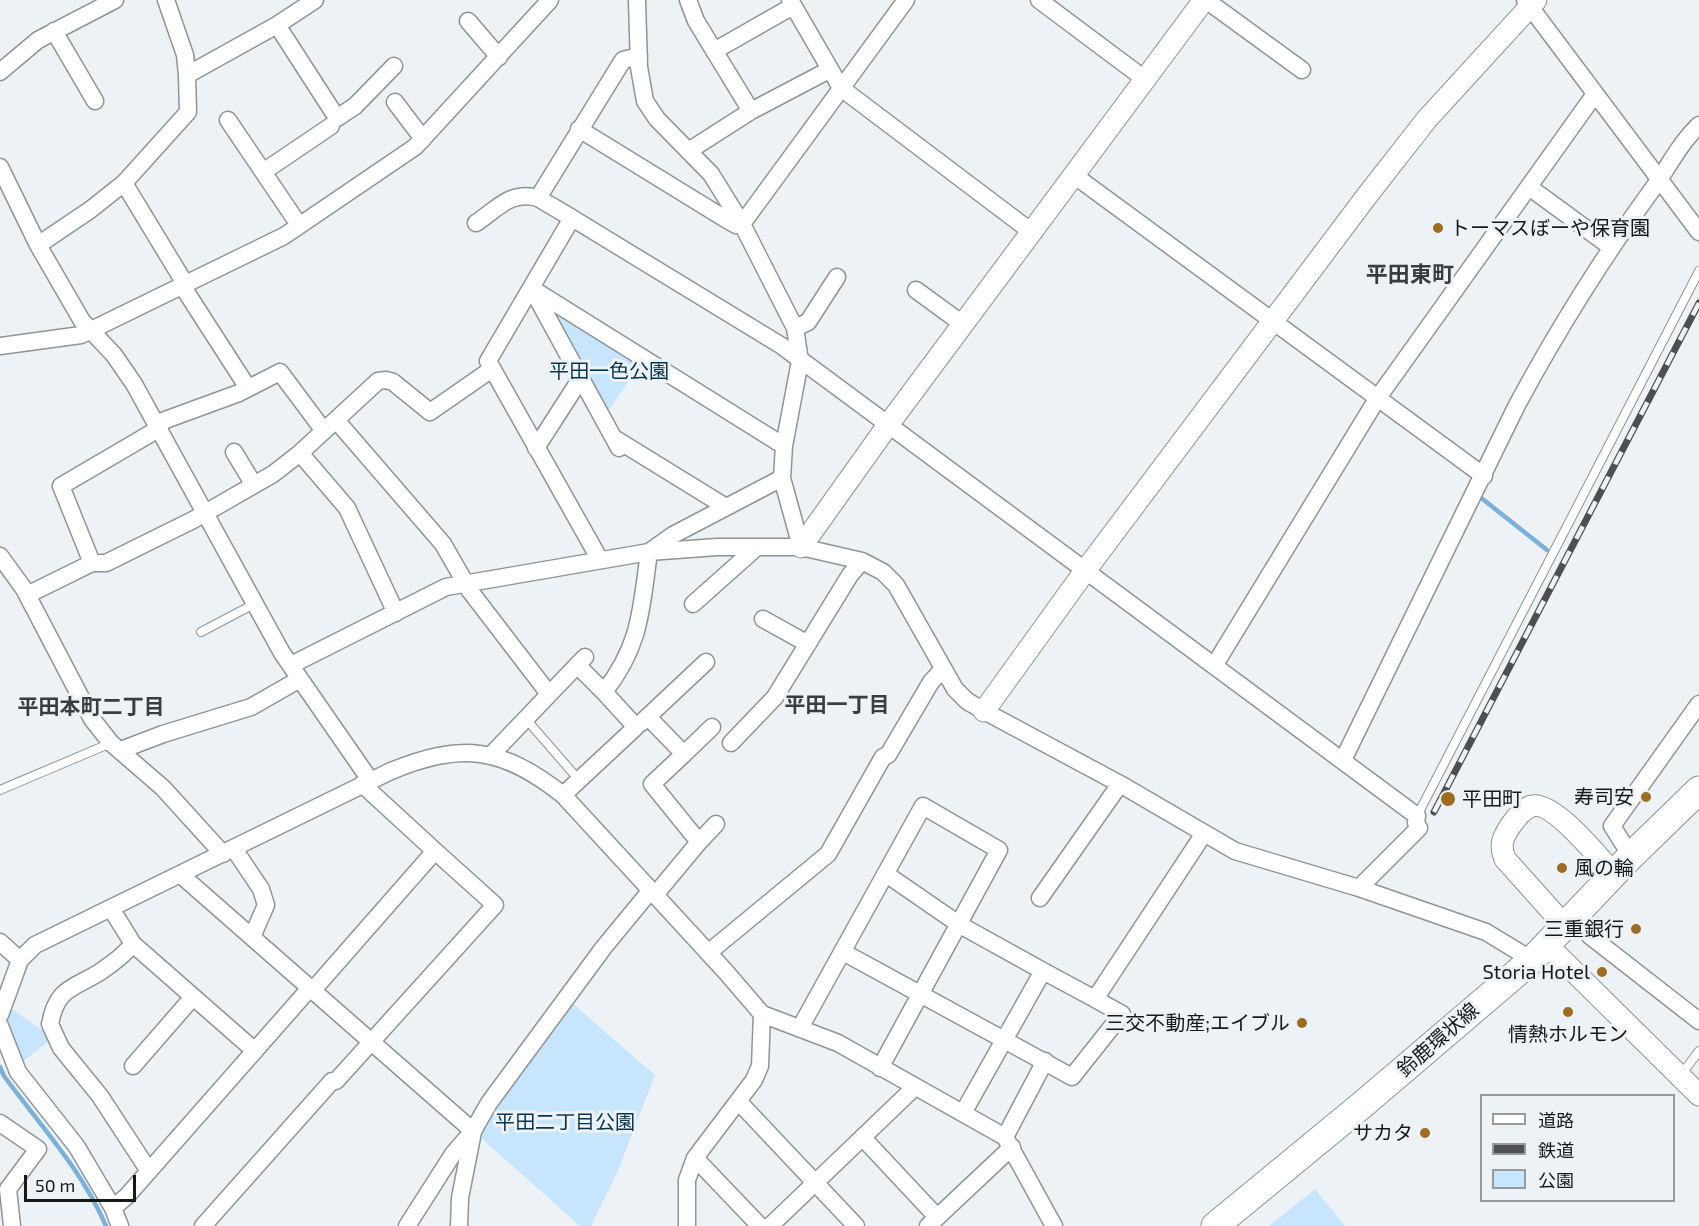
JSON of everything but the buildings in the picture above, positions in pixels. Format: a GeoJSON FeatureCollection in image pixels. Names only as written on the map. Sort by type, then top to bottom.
{"type":"FeatureCollection","features":[{"type":"Feature","properties":{"kind":"main road","name":"鈴鹿環状線"},"geometry":{"type":"LineString","coordinates":[[1215,1226],[1558,942],[1623,865],[1699,790]]}},
{"type":"Feature","properties":{"kind":"street"},"geometry":{"type":"LineString","coordinates":[[0,72],[39,40],[115,0]]}},
{"type":"Feature","properties":{"kind":"street"},"geometry":{"type":"LineString","coordinates":[[38,245],[90,210],[124,183],[188,112],[185,55],[166,0]]}},
{"type":"Feature","properties":{"kind":"street"},"geometry":{"type":"LineString","coordinates":[[187,75],[277,25],[315,0]]}},
{"type":"Feature","properties":{"kind":"street"},"geometry":{"type":"LineString","coordinates":[[637,0],[641,83],[649,108],[657,120],[690,150],[711,174],[742,224],[795,328],[800,361],[784,446],[782,478],[801,547]]}},
{"type":"Feature","properties":{"kind":"street"},"geometry":{"type":"LineString","coordinates":[[688,0],[696,21],[751,111]]}},
{"type":"Feature","properties":{"kind":"street"},"geometry":{"type":"LineString","coordinates":[[579,129],[727,220],[736,225],[742,224],[906,0]]}},
{"type":"Feature","properties":{"kind":"street"},"geometry":{"type":"LineString","coordinates":[[1039,0],[1146,80]]}},
{"type":"Feature","properties":{"kind":"street"},"geometry":{"type":"LineString","coordinates":[[801,547],[888,425],[1205,0],[1302,70]]}},
{"type":"Feature","properties":{"kind":"street"},"geometry":{"type":"LineString","coordinates":[[984,711],[1085,571],[1427,119],[1530,2],[1699,232]]}},
{"type":"Feature","properties":{"kind":"street"},"geometry":{"type":"LineString","coordinates":[[714,51],[792,3],[841,88],[1033,233]]}},
{"type":"Feature","properties":{"kind":"street"},"geometry":{"type":"LineString","coordinates":[[0,346],[81,334],[284,236],[423,139],[499,57],[538,4]]}},
{"type":"Feature","properties":{"kind":"street"},"geometry":{"type":"LineString","coordinates":[[468,21],[499,57]]}},
{"type":"Feature","properties":{"kind":"street"},"geometry":{"type":"LineString","coordinates":[[277,25],[337,118],[355,106],[394,66]]}},
{"type":"Feature","properties":{"kind":"street"},"geometry":{"type":"LineString","coordinates":[[54,31],[95,101]]}},
{"type":"Feature","properties":{"kind":"street"},"geometry":{"type":"LineString","coordinates":[[538,198],[623,60],[639,56]]}},
{"type":"Feature","properties":{"kind":"street"},"geometry":{"type":"LineString","coordinates":[[690,150],[751,111],[829,70]]}},
{"type":"Feature","properties":{"kind":"street"},"geometry":{"type":"LineString","coordinates":[[1214,666],[1377,399],[1420,338],[1424,338],[1596,94]]}},
{"type":"Feature","properties":{"kind":"street"},"geometry":{"type":"LineString","coordinates":[[395,102],[423,139]]}},
{"type":"Feature","properties":{"kind":"street"},"geometry":{"type":"LineString","coordinates":[[228,120],[299,225]]}},
{"type":"Feature","properties":{"kind":"street"},"geometry":{"type":"LineString","coordinates":[[1343,760],[1548,348],[1611,247],[1659,180],[1680,145],[1699,124]]}},
{"type":"Feature","properties":{"kind":"street"},"geometry":{"type":"LineString","coordinates":[[263,172],[331,126]]}},
{"type":"Feature","properties":{"kind":"street"},"geometry":{"type":"LineString","coordinates":[[0,167],[38,245],[82,321],[91,329],[134,384],[159,425],[203,513],[254,604],[366,782],[435,851],[495,905],[336,1081],[332,1081],[203,1226]]}},
{"type":"Feature","properties":{"kind":"street"},"geometry":{"type":"LineString","coordinates":[[1075,176],[1484,476]]}},
{"type":"Feature","properties":{"kind":"street"},"geometry":{"type":"LineString","coordinates":[[124,183],[248,388]]}},
{"type":"Feature","properties":{"kind":"street"},"geometry":{"type":"LineString","coordinates":[[1529,187],[1611,247]]}},
{"type":"Feature","properties":{"kind":"street"},"geometry":{"type":"LineString","coordinates":[[476,224],[516,195],[525,194],[538,198],[782,346],[1343,760],[1417,816],[1416,823],[1419,828],[1359,888]]}},
{"type":"Feature","properties":{"kind":"street"},"geometry":{"type":"LineString","coordinates":[[572,218],[488,362],[600,560]]}},
{"type":"Feature","properties":{"kind":"street"},"geometry":{"type":"LineString","coordinates":[[795,328],[808,322],[837,277]]}},
{"type":"Feature","properties":{"kind":"street"},"geometry":{"type":"LineString","coordinates":[[531,288],[617,443],[726,507]]}},
{"type":"Feature","properties":{"kind":"street"},"geometry":{"type":"LineString","coordinates":[[531,288],[784,446]]}},
{"type":"Feature","properties":{"kind":"street"},"geometry":{"type":"LineString","coordinates":[[915,290],[964,325]]}},
{"type":"Feature","properties":{"kind":"street"},"geometry":{"type":"LineString","coordinates":[[27,595],[92,563],[106,563],[273,474],[300,453],[378,381],[393,382],[430,412],[492,369]]}},
{"type":"Feature","properties":{"kind":"street"},"geometry":{"type":"LineString","coordinates":[[92,563],[61,486],[159,425],[248,388],[280,372],[443,544],[482,608],[549,694]]}},
{"type":"Feature","properties":{"kind":"street"},"geometry":{"type":"LineString","coordinates":[[536,448],[581,378]]}},
{"type":"Feature","properties":{"kind":"street"},"geometry":{"type":"LineString","coordinates":[[234,452],[254,484]]}},
{"type":"Feature","properties":{"kind":"street"},"geometry":{"type":"LineString","coordinates":[[300,453],[347,508],[396,613]]}},
{"type":"Feature","properties":{"kind":"street"},"geometry":{"type":"LineString","coordinates":[[604,693],[628,659],[635,640],[649,552],[673,535],[782,478]]}},
{"type":"Feature","properties":{"kind":"street"},"geometry":{"type":"LineString","coordinates":[[693,604],[757,547]]}},
{"type":"Feature","properties":{"kind":"street"},"geometry":{"type":"LineString","coordinates":[[116,746],[251,707],[296,672],[396,613],[446,587],[649,552],[801,547],[862,561],[882,572],[896,585],[955,689],[967,701],[1120,784],[1203,835],[1235,851],[1359,888],[1486,932],[1558,942],[1699,1021]]}},
{"type":"Feature","properties":{"kind":"street"},"geometry":{"type":"LineString","coordinates":[[0,556],[27,595],[92,719],[116,746],[164,788],[228,852],[261,889],[266,905],[252,938]]}},
{"type":"Feature","properties":{"kind":"street"},"geometry":{"type":"LineString","coordinates":[[731,743],[775,697],[850,575],[862,561]]}},
{"type":"Feature","properties":{"kind":"street"},"geometry":{"type":"LineString","coordinates":[[763,619],[808,644]]}},
{"type":"Feature","properties":{"kind":"street"},"geometry":{"type":"LineString","coordinates":[[490,756],[581,661],[604,693],[684,754]]}},
{"type":"Feature","properties":{"kind":"street"},"geometry":{"type":"LineString","coordinates":[[563,795],[706,662]]}},
{"type":"Feature","properties":{"kind":"street"},"geometry":{"type":"LineString","coordinates":[[708,953],[828,854],[883,757],[888,755],[931,682],[943,669]]}},
{"type":"Feature","properties":{"kind":"street"},"geometry":{"type":"LineString","coordinates":[[1623,865],[1612,826],[1699,705]]}},
{"type":"Feature","properties":{"kind":"street"},"geometry":{"type":"LineString","coordinates":[[699,842],[652,784],[712,727]]}},
{"type":"Feature","properties":{"kind":"street"},"geometry":{"type":"LineString","coordinates":[[0,1015],[20,960],[35,945],[112,910],[366,782],[433,756],[461,753],[490,756],[514,763],[532,772],[563,795],[762,1014],[838,1043],[963,1113],[1009,1142],[1054,1226]]}},
{"type":"Feature","properties":{"kind":"street"},"geometry":{"type":"LineString","coordinates":[[1040,898],[1120,784]]}},
{"type":"Feature","properties":{"kind":"street"},"geometry":{"type":"LineString","coordinates":[[800,1028],[922,806],[999,850],[880,1068]]}},
{"type":"Feature","properties":{"kind":"street"},"geometry":{"type":"LineString","coordinates":[[1623,865],[1552,812],[1539,806],[1531,806],[1517,817],[1502,838],[1501,848],[1505,859],[1558,942],[1699,1095]]}},
{"type":"Feature","properties":{"kind":"street"},"geometry":{"type":"LineString","coordinates":[[407,1226],[453,1154],[473,1131],[489,1103],[604,947],[716,824]]}},
{"type":"Feature","properties":{"kind":"street"},"geometry":{"type":"LineString","coordinates":[[1095,999],[1203,835]]}},
{"type":"Feature","properties":{"kind":"street"},"geometry":{"type":"LineString","coordinates":[[113,1208],[149,1171],[435,851]]}},
{"type":"Feature","properties":{"kind":"street"},"geometry":{"type":"LineString","coordinates":[[843,952],[1072,1077],[1122,1014],[960,925],[886,874]]}},
{"type":"Feature","properties":{"kind":"street"},"geometry":{"type":"LineString","coordinates":[[181,875],[473,1131]]}},
{"type":"Feature","properties":{"kind":"street"},"geometry":{"type":"LineString","coordinates":[[112,910],[133,944],[255,1051]]}},
{"type":"Feature","properties":{"kind":"street"},"geometry":{"type":"LineString","coordinates":[[0,942],[20,960]]}},
{"type":"Feature","properties":{"kind":"street"},"geometry":{"type":"LineString","coordinates":[[133,944],[102,971],[67,988],[60,996],[50,1024],[61,1048],[112,1114],[149,1171]]}},
{"type":"Feature","properties":{"kind":"street"},"geometry":{"type":"LineString","coordinates":[[963,1113],[1043,971]]}},
{"type":"Feature","properties":{"kind":"street"},"geometry":{"type":"LineString","coordinates":[[133,1066],[193,997]]}},
{"type":"Feature","properties":{"kind":"street"},"geometry":{"type":"LineString","coordinates":[[687,1226],[687,1180],[695,1158],[738,1101],[760,1066],[762,1014]]}},
{"type":"Feature","properties":{"kind":"street"},"geometry":{"type":"LineString","coordinates":[[0,1026],[18,1072],[77,1147],[113,1208],[120,1226]]}},
{"type":"Feature","properties":{"kind":"street"},"geometry":{"type":"LineString","coordinates":[[863,1138],[933,1222],[1009,1142],[1045,1061]]}},
{"type":"Feature","properties":{"kind":"street"},"geometry":{"type":"LineString","coordinates":[[770,1226],[915,1087]]}},
{"type":"Feature","properties":{"kind":"street"},"geometry":{"type":"LineString","coordinates":[[738,1101],[856,1226]]}},
{"type":"Feature","properties":{"kind":"street"},"geometry":{"type":"LineString","coordinates":[[0,1123],[38,1149],[4,1189],[12,1226]]}},
{"type":"Feature","properties":{"kind":"street"},"geometry":{"type":"LineString","coordinates":[[459,1226],[460,1198],[473,1131]]}},
{"type":"Feature","properties":{"kind":"street"},"geometry":{"type":"LineString","coordinates":[[695,1158],[760,1226]]}},
{"type":"Feature","properties":{"kind":"lane"},"geometry":{"type":"LineString","coordinates":[[1417,816],[1699,271]]}},
{"type":"Feature","properties":{"kind":"lane"},"geometry":{"type":"LineString","coordinates":[[201,632],[254,604]]}},
{"type":"Feature","properties":{"kind":"lane"},"geometry":{"type":"LineString","coordinates":[[526,719],[579,780]]}},
{"type":"Feature","properties":{"kind":"lane"},"geometry":{"type":"LineString","coordinates":[[0,790],[116,746]]}},
{"type":"Feature","properties":{"kind":"lane"},"geometry":{"type":"LineString","coordinates":[[1680,1076],[1699,1051]]}},
{"type":"Feature","properties":{"kind":"green space","name":"平田一色公園"},"geometry":{"type":"Polygon","coordinates":[[[560,313],[640,364],[607,413],[556,319],[560,313]]]}},
{"type":"Feature","properties":{"kind":"green space","name":"平田二丁目公園"},"geometry":{"type":"Polygon","coordinates":[[[572,1003],[655,1075],[617,1173],[591,1226],[580,1226],[480,1137],[488,1117],[572,1003]]]}},
{"type":"Feature","properties":{"kind":"green space"},"geometry":{"type":"Polygon","coordinates":[[[12,1009],[44,1032],[49,1041],[21,1063],[6,1024],[12,1009]]]}},
{"type":"Feature","properties":{"kind":"green space"},"geometry":{"type":"Polygon","coordinates":[[[1315,1189],[1345,1226],[1269,1226],[1315,1189]]]}},
{"type":"Feature","properties":{"kind":"waterway"},"geometry":{"type":"LineString","coordinates":[[1480,497],[1547,550]]}},
{"type":"Feature","properties":{"kind":"waterway"},"geometry":{"type":"LineString","coordinates":[[0,1067],[4,1076],[73,1167],[106,1226]]}},
{"type":"Feature","properties":{"kind":"railway"},"geometry":{"type":"LineString","coordinates":[[1434,812],[1699,303]]}},
{"type":"Feature","properties":{"kind":"place","name":"トーマスぼーや保育園"},"geometry":{"type":"Point","coordinates":[1438,228]}},
{"type":"Feature","properties":{"kind":"place","name":"寿司安"},"geometry":{"type":"Point","coordinates":[1646,797]}},
{"type":"Feature","properties":{"kind":"place","name":"平田町"},"geometry":{"type":"Point","coordinates":[1448,799]}},
{"type":"Feature","properties":{"kind":"place","name":"風の輪"},"geometry":{"type":"Point","coordinates":[1562,868]}},
{"type":"Feature","properties":{"kind":"place","name":"三重銀行"},"geometry":{"type":"Point","coordinates":[1636,929]}},
{"type":"Feature","properties":{"kind":"place","name":"Storia Hotel"},"geometry":{"type":"Point","coordinates":[1602,972]}},
{"type":"Feature","properties":{"kind":"place","name":"情熱ホルモン"},"geometry":{"type":"Point","coordinates":[1568,1012]}},
{"type":"Feature","properties":{"kind":"place","name":"三交不動産;エイブル"},"geometry":{"type":"Point","coordinates":[1302,1023]}},
{"type":"Feature","properties":{"kind":"place","name":"サカタ"},"geometry":{"type":"Point","coordinates":[1425,1133]}},
{"type":"Feature","properties":{"kind":"district","name":"平田東町"},"geometry":{"type":"Point","coordinates":[1410,275]}},
{"type":"Feature","properties":{"kind":"district","name":"平田一丁目"},"geometry":{"type":"Point","coordinates":[837,705]}},
{"type":"Feature","properties":{"kind":"district","name":"平田本町二丁目"},"geometry":{"type":"Point","coordinates":[91,707]}}]}
